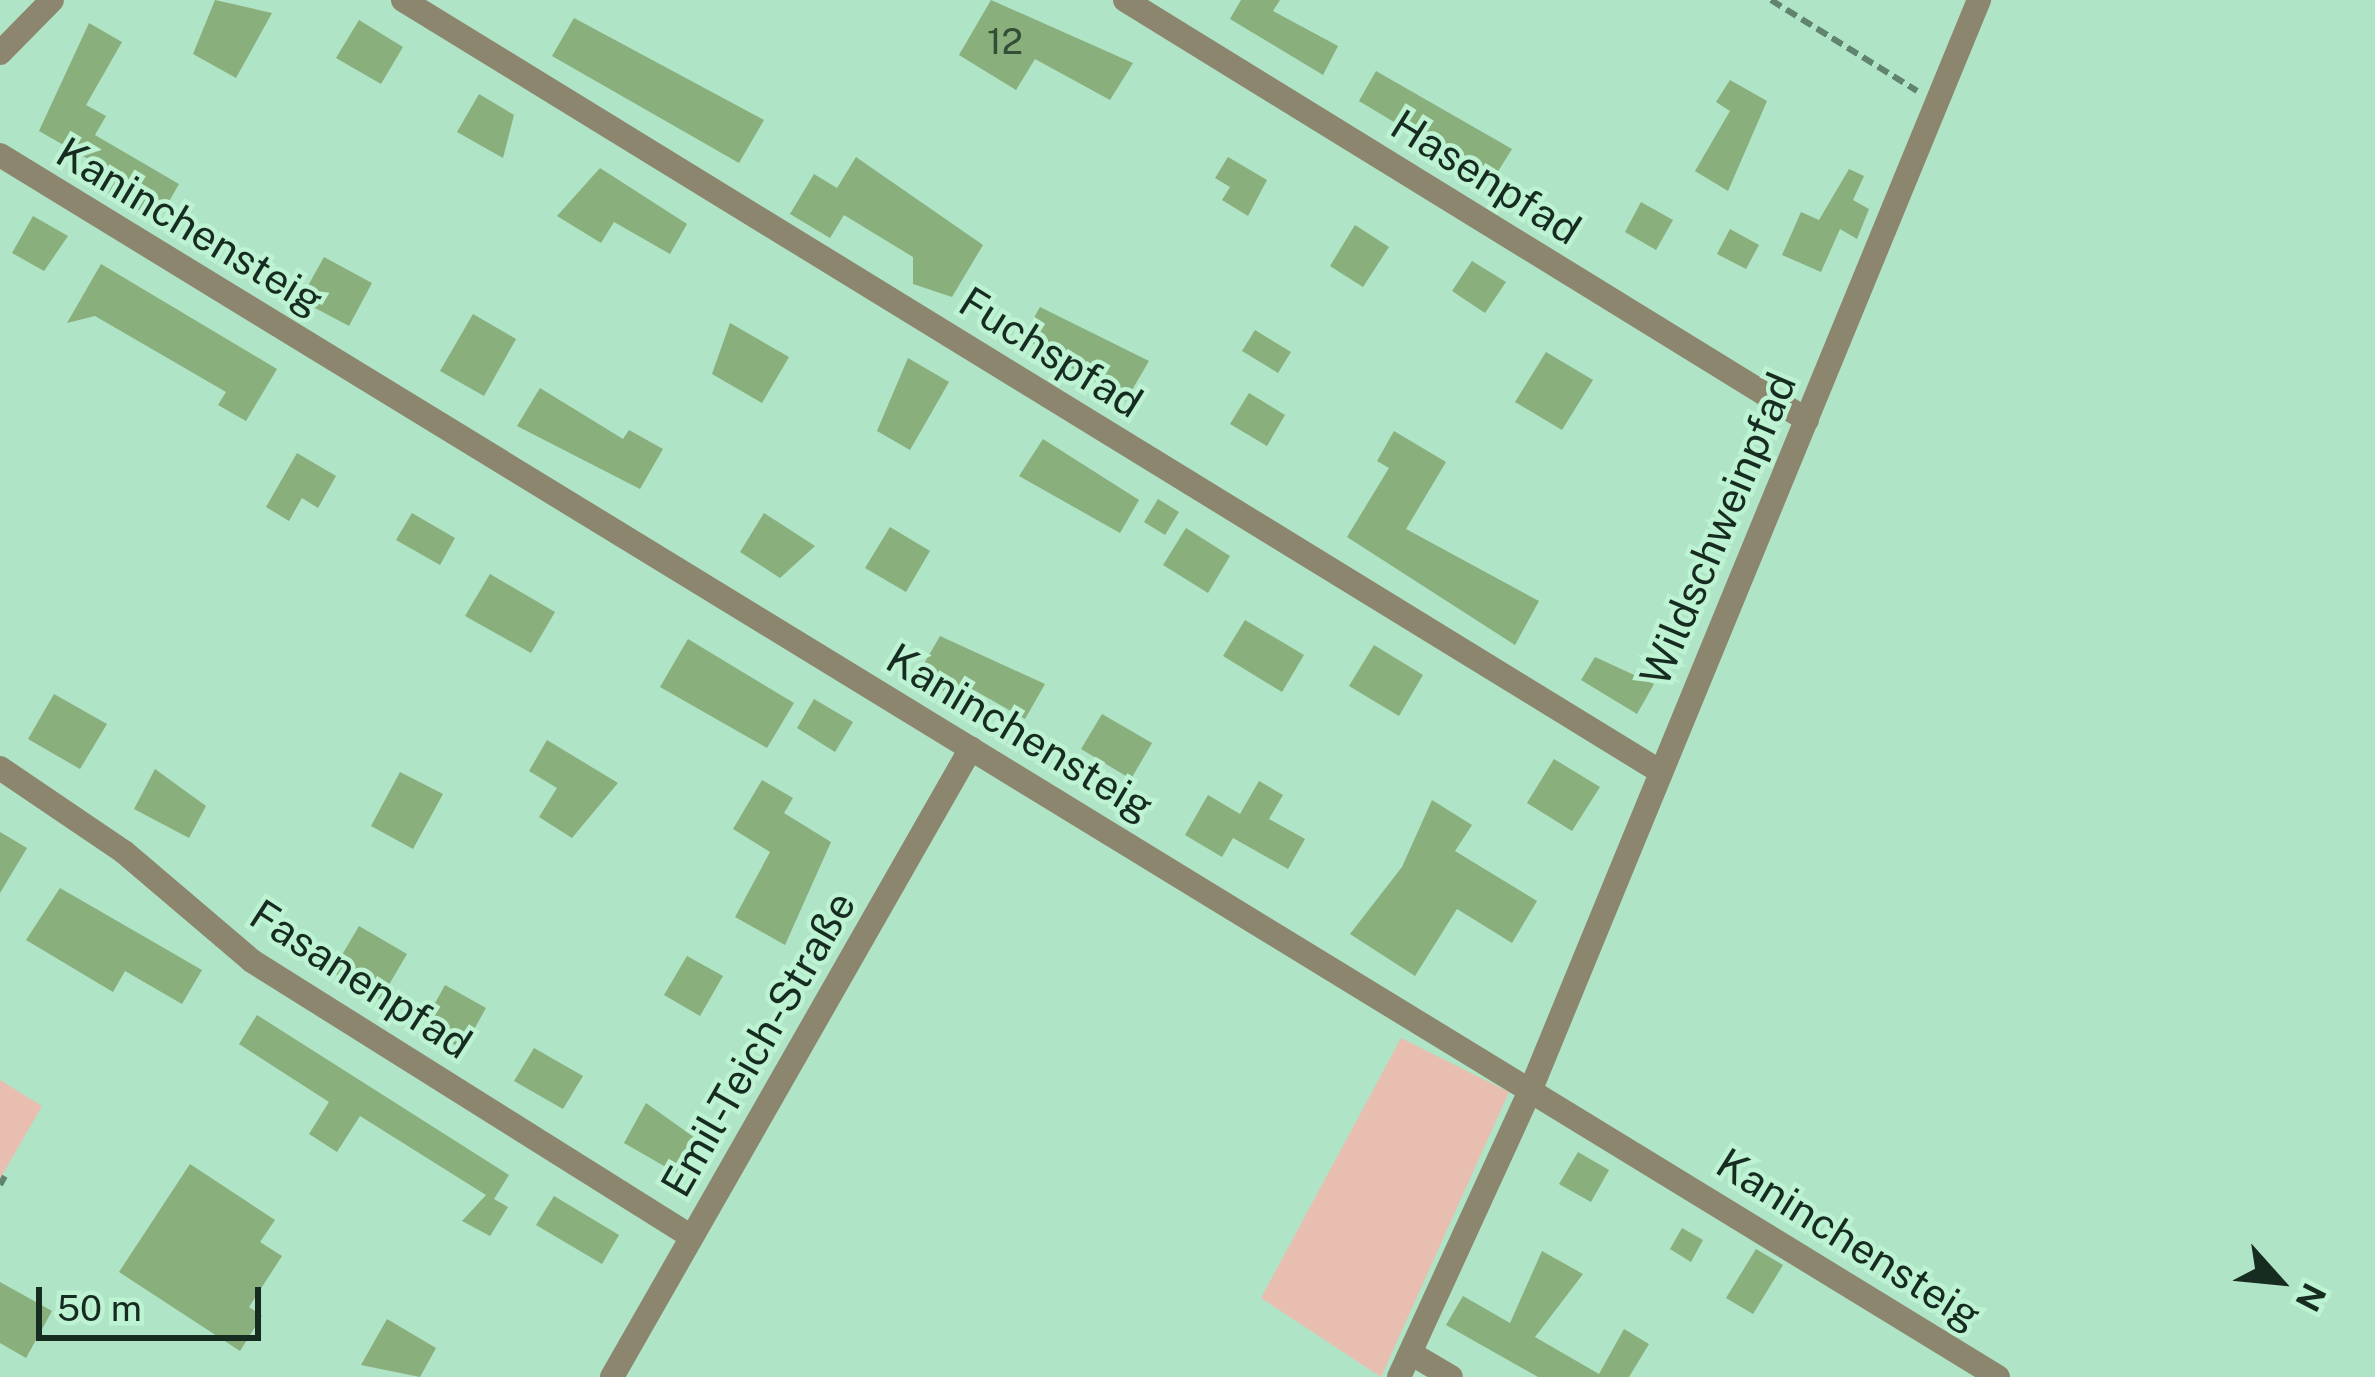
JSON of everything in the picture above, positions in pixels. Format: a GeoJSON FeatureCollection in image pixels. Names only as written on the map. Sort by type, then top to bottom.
{"type":"FeatureCollection","features":[{"type":"Feature","properties":{"kind":"street"},"geometry":{"type":"LineString","coordinates":[[0,52],[52,0]]}},
{"type":"Feature","properties":{"kind":"street","name":"Fuchspfad"},"geometry":{"type":"LineString","coordinates":[[403,0],[1659,771]]}},
{"type":"Feature","properties":{"kind":"street","name":"Hasenpfad"},"geometry":{"type":"LineString","coordinates":[[1124,0],[1807,420]]}},
{"type":"Feature","properties":{"kind":"street","name":"Wildschweinpfad"},"geometry":{"type":"LineString","coordinates":[[1399,1377],[1531,1089],[1979,0]]}},
{"type":"Feature","properties":{"kind":"street","name":"Kaninchensteig"},"geometry":{"type":"LineString","coordinates":[[0,155],[1998,1377]]}},
{"type":"Feature","properties":{"kind":"street","name":"Emil-Teich-Straße"},"geometry":{"type":"LineString","coordinates":[[612,1377],[971,748]]}},
{"type":"Feature","properties":{"kind":"street","name":"Fasanenpfad"},"geometry":{"type":"LineString","coordinates":[[0,768],[124,852],[252,962],[692,1237]]}},
{"type":"Feature","properties":{"kind":"street"},"geometry":{"type":"LineString","coordinates":[[1412,1354],[1451,1377]]}},
{"type":"Feature","properties":{"kind":"path"},"geometry":{"type":"LineString","coordinates":[[1771,0],[1935,103]]}},
{"type":"Feature","properties":{"kind":"path"},"geometry":{"type":"LineString","coordinates":[[0,1185],[5,1176]]}},
{"type":"Feature","properties":{"kind":"shaded area"},"geometry":{"type":"Polygon","coordinates":[[[1401,1038],[1509,1092],[1381,1377],[1261,1298],[1401,1038]]]}},
{"type":"Feature","properties":{"kind":"shaded area"},"geometry":{"type":"Polygon","coordinates":[[[0,1080],[42,1106],[0,1179],[0,1080]]]}},
{"type":"Feature","properties":{"kind":"building"},"geometry":{"type":"Polygon","coordinates":[[[215,0],[272,13],[236,78],[193,54],[215,0]]]}},
{"type":"Feature","properties":{"kind":"building"},"geometry":{"type":"Polygon","coordinates":[[[991,0],[1133,63],[1110,100],[1035,59],[1016,90],[959,55],[991,0]]]}},
{"type":"Feature","properties":{"kind":"building"},"geometry":{"type":"Polygon","coordinates":[[[1241,0],[1280,0],[1273,11],[1338,46],[1323,75],[1230,19],[1241,0]]]}},
{"type":"Feature","properties":{"kind":"building"},"geometry":{"type":"Polygon","coordinates":[[[574,18],[764,120],[739,163],[552,56],[574,18]]]}},
{"type":"Feature","properties":{"kind":"building"},"geometry":{"type":"Polygon","coordinates":[[[359,20],[403,47],[381,84],[336,58],[359,20]]]}},
{"type":"Feature","properties":{"kind":"building"},"geometry":{"type":"Polygon","coordinates":[[[89,23],[122,42],[86,105],[106,116],[95,135],[179,184],[158,221],[108,193],[118,176],[39,131],[89,23]]]}},
{"type":"Feature","properties":{"kind":"building"},"geometry":{"type":"Polygon","coordinates":[[[1376,71],[1512,149],[1492,181],[1359,101],[1376,71]]]}},
{"type":"Feature","properties":{"kind":"building"},"geometry":{"type":"Polygon","coordinates":[[[1730,80],[1767,101],[1728,191],[1695,171],[1730,111],[1716,102],[1730,80]]]}},
{"type":"Feature","properties":{"kind":"building"},"geometry":{"type":"Polygon","coordinates":[[[479,94],[514,115],[503,158],[457,132],[479,94]]]}},
{"type":"Feature","properties":{"kind":"building"},"geometry":{"type":"Polygon","coordinates":[[[856,157],[983,245],[952,297],[913,284],[913,257],[844,215],[830,238],[790,214],[814,174],[837,188],[856,157]]]}},
{"type":"Feature","properties":{"kind":"building"},"geometry":{"type":"Polygon","coordinates":[[[1228,157],[1267,180],[1248,216],[1222,200],[1230,187],[1215,178],[1228,157]]]}},
{"type":"Feature","properties":{"kind":"building"},"geometry":{"type":"Polygon","coordinates":[[[600,168],[687,224],[670,254],[614,222],[601,243],[557,216],[600,168]]]}},
{"type":"Feature","properties":{"kind":"building"},"geometry":{"type":"Polygon","coordinates":[[[1849,169],[1864,176],[1853,200],[1869,209],[1857,239],[1840,229],[1821,272],[1782,255],[1801,212],[1819,220],[1849,169]]]}},
{"type":"Feature","properties":{"kind":"building"},"geometry":{"type":"Polygon","coordinates":[[[1641,202],[1673,220],[1656,250],[1625,232],[1641,202]]]}},
{"type":"Feature","properties":{"kind":"building"},"geometry":{"type":"Polygon","coordinates":[[[33,216],[68,236],[44,271],[12,253],[33,216]]]}},
{"type":"Feature","properties":{"kind":"building"},"geometry":{"type":"Polygon","coordinates":[[[1355,225],[1389,247],[1363,287],[1330,266],[1355,225]]]}},
{"type":"Feature","properties":{"kind":"building"},"geometry":{"type":"Polygon","coordinates":[[[1730,229],[1759,245],[1746,269],[1717,254],[1730,229]]]}},
{"type":"Feature","properties":{"kind":"building"},"geometry":{"type":"Polygon","coordinates":[[[324,257],[372,283],[349,326],[300,300],[324,257]]]}},
{"type":"Feature","properties":{"kind":"building"},"geometry":{"type":"Polygon","coordinates":[[[1472,261],[1506,282],[1485,313],[1452,291],[1472,261]]]}},
{"type":"Feature","properties":{"kind":"building"},"geometry":{"type":"Polygon","coordinates":[[[101,264],[277,369],[246,421],[218,405],[226,392],[95,316],[67,323],[101,264]]]}},
{"type":"Feature","properties":{"kind":"building"},"geometry":{"type":"Polygon","coordinates":[[[1040,307],[1149,361],[1125,402],[1023,337],[1040,307]]]}},
{"type":"Feature","properties":{"kind":"building"},"geometry":{"type":"Polygon","coordinates":[[[473,314],[516,339],[484,396],[440,371],[473,314]]]}},
{"type":"Feature","properties":{"kind":"building"},"geometry":{"type":"Polygon","coordinates":[[[730,323],[789,357],[762,403],[712,374],[730,323]]]}},
{"type":"Feature","properties":{"kind":"building"},"geometry":{"type":"Polygon","coordinates":[[[1255,330],[1291,352],[1278,373],[1242,351],[1255,330]]]}},
{"type":"Feature","properties":{"kind":"building"},"geometry":{"type":"Polygon","coordinates":[[[1546,352],[1593,380],[1562,430],[1515,402],[1546,352]]]}},
{"type":"Feature","properties":{"kind":"building"},"geometry":{"type":"Polygon","coordinates":[[[908,358],[949,382],[910,450],[877,431],[908,358]]]}},
{"type":"Feature","properties":{"kind":"building"},"geometry":{"type":"Polygon","coordinates":[[[540,388],[623,439],[629,430],[663,449],[640,489],[517,426],[540,388]]]}},
{"type":"Feature","properties":{"kind":"building"},"geometry":{"type":"Polygon","coordinates":[[[1249,393],[1285,415],[1267,446],[1230,424],[1249,393]]]}},
{"type":"Feature","properties":{"kind":"building"},"geometry":{"type":"Polygon","coordinates":[[[1394,431],[1446,462],[1406,529],[1539,601],[1515,645],[1347,537],[1389,468],[1377,461],[1394,431]]]}},
{"type":"Feature","properties":{"kind":"building"},"geometry":{"type":"Polygon","coordinates":[[[1043,439],[1139,500],[1120,533],[1019,476],[1043,439]]]}},
{"type":"Feature","properties":{"kind":"building"},"geometry":{"type":"Polygon","coordinates":[[[297,453],[336,476],[318,508],[302,498],[289,521],[266,507],[297,453]]]}},
{"type":"Feature","properties":{"kind":"building"},"geometry":{"type":"Polygon","coordinates":[[[1158,499],[1179,512],[1165,535],[1144,522],[1158,499]]]}},
{"type":"Feature","properties":{"kind":"building"},"geometry":{"type":"Polygon","coordinates":[[[412,513],[455,538],[440,565],[396,540],[412,513]]]}},
{"type":"Feature","properties":{"kind":"building"},"geometry":{"type":"Polygon","coordinates":[[[764,513],[815,546],[780,578],[740,552],[764,513]]]}},
{"type":"Feature","properties":{"kind":"building"},"geometry":{"type":"Polygon","coordinates":[[[890,527],[930,551],[906,592],[865,568],[890,527]]]}},
{"type":"Feature","properties":{"kind":"building"},"geometry":{"type":"Polygon","coordinates":[[[1186,528],[1230,556],[1208,593],[1163,565],[1186,528]]]}},
{"type":"Feature","properties":{"kind":"building"},"geometry":{"type":"Polygon","coordinates":[[[490,574],[555,612],[531,653],[465,616],[490,574]]]}},
{"type":"Feature","properties":{"kind":"building"},"geometry":{"type":"Polygon","coordinates":[[[1245,620],[1304,655],[1282,692],[1223,656],[1245,620]]]}},
{"type":"Feature","properties":{"kind":"building"},"geometry":{"type":"Polygon","coordinates":[[[940,636],[1045,684],[1025,719],[965,685],[957,699],[917,676],[940,636]]]}},
{"type":"Feature","properties":{"kind":"building"},"geometry":{"type":"Polygon","coordinates":[[[688,639],[794,703],[767,748],[660,687],[688,639]]]}},
{"type":"Feature","properties":{"kind":"building"},"geometry":{"type":"Polygon","coordinates":[[[1374,645],[1423,675],[1399,716],[1349,686],[1374,645]]]}},
{"type":"Feature","properties":{"kind":"building"},"geometry":{"type":"Polygon","coordinates":[[[1595,657],[1654,684],[1637,714],[1581,680],[1595,657]]]}},
{"type":"Feature","properties":{"kind":"building"},"geometry":{"type":"Polygon","coordinates":[[[54,694],[107,724],[80,769],[28,739],[54,694]]]}},
{"type":"Feature","properties":{"kind":"building"},"geometry":{"type":"Polygon","coordinates":[[[814,699],[853,722],[835,752],[797,728],[814,699]]]}},
{"type":"Feature","properties":{"kind":"building"},"geometry":{"type":"Polygon","coordinates":[[[1102,714],[1152,743],[1131,779],[1081,749],[1102,714]]]}},
{"type":"Feature","properties":{"kind":"building"},"geometry":{"type":"Polygon","coordinates":[[[547,740],[618,783],[572,838],[539,817],[557,788],[529,771],[547,740]]]}},
{"type":"Feature","properties":{"kind":"building"},"geometry":{"type":"Polygon","coordinates":[[[1554,759],[1600,787],[1572,831],[1527,803],[1554,759]]]}},
{"type":"Feature","properties":{"kind":"building"},"geometry":{"type":"Polygon","coordinates":[[[155,769],[206,806],[189,838],[134,809],[155,769]]]}},
{"type":"Feature","properties":{"kind":"building"},"geometry":{"type":"Polygon","coordinates":[[[400,772],[443,794],[413,849],[371,826],[400,772]]]}},
{"type":"Feature","properties":{"kind":"building"},"geometry":{"type":"Polygon","coordinates":[[[762,780],[793,798],[784,813],[831,842],[785,945],[735,917],[770,852],[733,829],[762,780]]]}},
{"type":"Feature","properties":{"kind":"building"},"geometry":{"type":"Polygon","coordinates":[[[1259,781],[1283,795],[1269,819],[1305,839],[1288,869],[1233,838],[1222,857],[1185,835],[1208,795],[1240,814],[1259,781]]]}},
{"type":"Feature","properties":{"kind":"building"},"geometry":{"type":"Polygon","coordinates":[[[1432,800],[1472,825],[1455,851],[1537,901],[1512,943],[1457,909],[1415,976],[1350,934],[1402,867],[1432,800]]]}},
{"type":"Feature","properties":{"kind":"building"},"geometry":{"type":"Polygon","coordinates":[[[0,832],[27,848],[0,893],[0,832]]]}},
{"type":"Feature","properties":{"kind":"building"},"geometry":{"type":"Polygon","coordinates":[[[60,888],[202,970],[182,1004],[125,971],[113,992],[26,940],[60,888]]]}},
{"type":"Feature","properties":{"kind":"building"},"geometry":{"type":"Polygon","coordinates":[[[359,926],[407,954],[380,1000],[332,972],[359,926]]]}},
{"type":"Feature","properties":{"kind":"building"},"geometry":{"type":"Polygon","coordinates":[[[687,956],[723,976],[700,1016],[664,995],[687,956]]]}},
{"type":"Feature","properties":{"kind":"building"},"geometry":{"type":"Polygon","coordinates":[[[445,985],[486,1008],[463,1049],[422,1027],[445,985]]]}},
{"type":"Feature","properties":{"kind":"building"},"geometry":{"type":"Polygon","coordinates":[[[257,1015],[509,1175],[494,1199],[508,1207],[490,1236],[462,1221],[486,1195],[360,1116],[337,1152],[309,1134],[329,1102],[239,1044],[257,1015]]]}},
{"type":"Feature","properties":{"kind":"building"},"geometry":{"type":"Polygon","coordinates":[[[534,1048],[583,1076],[563,1109],[514,1081],[534,1048]]]}},
{"type":"Feature","properties":{"kind":"building"},"geometry":{"type":"Polygon","coordinates":[[[646,1103],[698,1140],[678,1174],[624,1143],[646,1103]]]}},
{"type":"Feature","properties":{"kind":"building"},"geometry":{"type":"Polygon","coordinates":[[[1578,1152],[1609,1170],[1591,1202],[1559,1184],[1578,1152]]]}},
{"type":"Feature","properties":{"kind":"building"},"geometry":{"type":"Polygon","coordinates":[[[190,1164],[275,1220],[260,1242],[282,1256],[249,1307],[262,1316],[240,1351],[119,1272],[190,1164]]]}},
{"type":"Feature","properties":{"kind":"building"},"geometry":{"type":"Polygon","coordinates":[[[554,1196],[619,1235],[602,1264],[536,1225],[554,1196]]]}},
{"type":"Feature","properties":{"kind":"building"},"geometry":{"type":"Polygon","coordinates":[[[1682,1228],[1703,1240],[1691,1262],[1670,1249],[1682,1228]]]}},
{"type":"Feature","properties":{"kind":"building"},"geometry":{"type":"Polygon","coordinates":[[[1756,1249],[1783,1265],[1753,1314],[1726,1298],[1756,1249]]]}},
{"type":"Feature","properties":{"kind":"building"},"geometry":{"type":"Polygon","coordinates":[[[1542,1251],[1583,1274],[1535,1337],[1599,1374],[1624,1329],[1649,1344],[1629,1377],[1538,1377],[1446,1325],[1463,1296],[1510,1323],[1542,1251]]]}},
{"type":"Feature","properties":{"kind":"building"},"geometry":{"type":"Polygon","coordinates":[[[0,1282],[52,1311],[26,1358],[0,1343],[0,1282]]]}},
{"type":"Feature","properties":{"kind":"building"},"geometry":{"type":"Polygon","coordinates":[[[387,1319],[436,1348],[420,1377],[361,1365],[387,1319]]]}}]}
